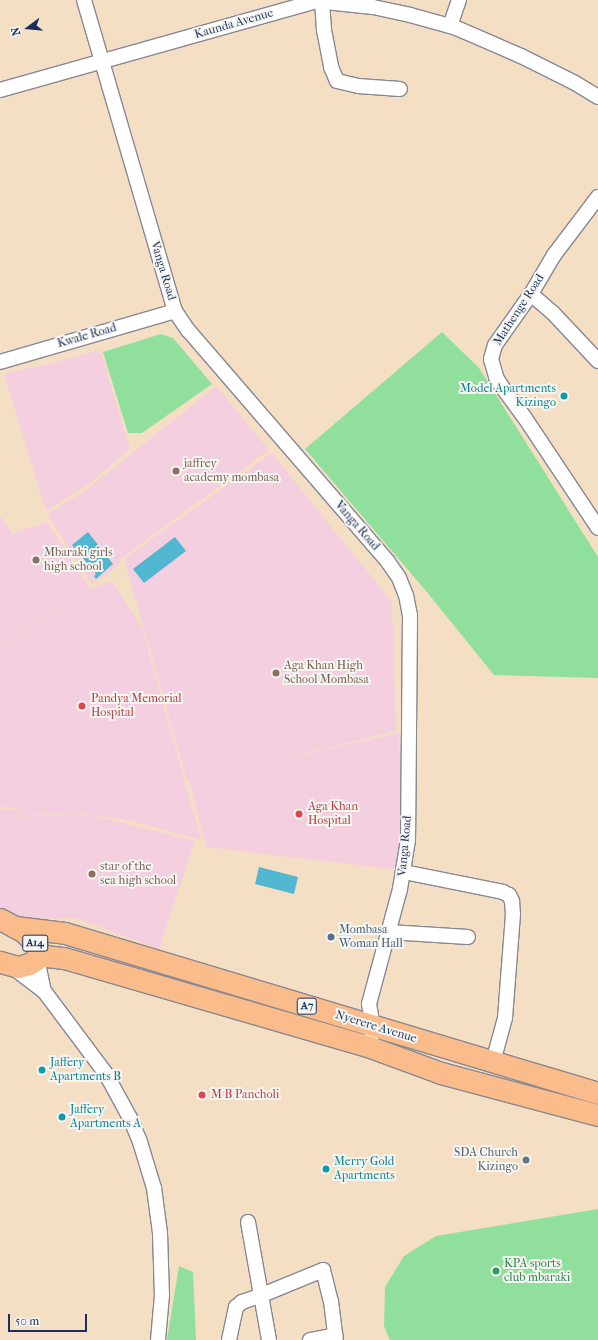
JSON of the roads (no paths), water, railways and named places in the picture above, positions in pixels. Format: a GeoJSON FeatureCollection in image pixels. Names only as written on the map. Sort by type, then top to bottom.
{"type":"FeatureCollection","features":[{"type":"Feature","properties":{"kind":"highway","name":"Nyerere Avenue"},"geometry":{"type":"LineString","coordinates":[[8,923],[65,933],[598,1095]]}},
{"type":"Feature","properties":{"kind":"highway","name":"A14"},"geometry":{"type":"LineString","coordinates":[[6,964],[22,966],[37,957],[35,943],[24,932],[8,923]]}},
{"type":"Feature","properties":{"kind":"highway","name":"Nyerere Avenue"},"geometry":{"type":"LineString","coordinates":[[37,957],[64,958],[370,1047],[441,1073],[598,1115]]}},
{"type":"Feature","properties":{"kind":"highway"},"geometry":{"type":"LineString","coordinates":[[171,989],[176,966]]}},
{"type":"Feature","properties":{"kind":"highway"},"geometry":{"type":"LineString","coordinates":[[300,1027],[306,1006]]}},
{"type":"Feature","properties":{"kind":"highway"},"geometry":{"type":"LineString","coordinates":[[441,1073],[598,1095]]}},
{"type":"Feature","properties":{"kind":"street","name":"Vanga Road"},"geometry":{"type":"LineString","coordinates":[[84,0],[175,311],[193,336],[388,562],[399,578],[406,595],[410,615],[408,833],[404,872],[369,1004],[374,1027],[370,1047]]}},
{"type":"Feature","properties":{"kind":"street"},"geometry":{"type":"LineString","coordinates":[[450,26],[459,0]]}},
{"type":"Feature","properties":{"kind":"street","name":"Kaunda Avenue"},"geometry":{"type":"LineString","coordinates":[[0,90],[318,1],[373,7],[450,26],[521,56],[575,83],[598,97]]}},
{"type":"Feature","properties":{"kind":"street"},"geometry":{"type":"LineString","coordinates":[[318,1],[331,67],[337,81],[358,86],[400,89]]}},
{"type":"Feature","properties":{"kind":"street","name":"Mathenge Road"},"geometry":{"type":"LineString","coordinates":[[598,197],[554,255],[531,294],[495,345],[491,359],[493,369],[500,384],[529,424],[598,528]]}},
{"type":"Feature","properties":{"kind":"street"},"geometry":{"type":"LineString","coordinates":[[531,294],[553,312],[598,361]]}},
{"type":"Feature","properties":{"kind":"street","name":"Kwale Road"},"geometry":{"type":"LineString","coordinates":[[0,362],[175,311]]}},
{"type":"Feature","properties":{"kind":"street"},"geometry":{"type":"LineString","coordinates":[[404,872],[503,892],[509,895],[512,901],[513,914],[505,1018],[493,1062]]}},
{"type":"Feature","properties":{"kind":"street"},"geometry":{"type":"LineString","coordinates":[[389,932],[468,937]]}},
{"type":"Feature","properties":{"kind":"street"},"geometry":{"type":"LineString","coordinates":[[37,957],[44,991]]}},
{"type":"Feature","properties":{"kind":"street"},"geometry":{"type":"LineString","coordinates":[[6,964],[44,991],[115,1088],[130,1118],[147,1162],[157,1209],[162,1259],[162,1295],[158,1340]]}},
{"type":"Feature","properties":{"kind":"street"},"geometry":{"type":"LineString","coordinates":[[344,1040],[351,1019],[359,1016],[369,1004]]}},
{"type":"Feature","properties":{"kind":"street"},"geometry":{"type":"LineString","coordinates":[[248,1222],[269,1340]]}},
{"type":"Feature","properties":{"kind":"street"},"geometry":{"type":"LineString","coordinates":[[229,1340],[236,1307],[242,1302],[323,1270],[331,1301],[336,1338],[310,1340]]}},
{"type":"Feature","properties":{"kind":"water"},"geometry":{"type":"Polygon","coordinates":[[[88,532],[113,564],[96,579],[94,576],[96,574],[72,545],[88,532]]]}},
{"type":"Feature","properties":{"kind":"water"},"geometry":{"type":"Polygon","coordinates":[[[175,537],[186,551],[144,583],[133,569],[175,537]]]}},
{"type":"Feature","properties":{"kind":"water"},"geometry":{"type":"Polygon","coordinates":[[[259,867],[298,877],[294,894],[255,884],[259,867]]]}},
{"type":"Feature","properties":{"kind":"place","name":"Model Apartments Kizingo"},"geometry":{"type":"Point","coordinates":[564,396]}},
{"type":"Feature","properties":{"kind":"place","name":"jaffrey academy mombasa"},"geometry":{"type":"Point","coordinates":[176,471]}},
{"type":"Feature","properties":{"kind":"place","name":"Mbaraki girls high school"},"geometry":{"type":"Point","coordinates":[36,560]}},
{"type":"Feature","properties":{"kind":"place","name":"Aga Khan High School Mombasa"},"geometry":{"type":"Point","coordinates":[276,673]}},
{"type":"Feature","properties":{"kind":"place","name":"Pandya Memorial Hospital"},"geometry":{"type":"Point","coordinates":[82,706]}},
{"type":"Feature","properties":{"kind":"place","name":"Aga Khan Hospital"},"geometry":{"type":"Point","coordinates":[299,814]}},
{"type":"Feature","properties":{"kind":"place","name":"star of the sea high school"},"geometry":{"type":"Point","coordinates":[92,874]}},
{"type":"Feature","properties":{"kind":"place","name":"Mombasa Woman Hall"},"geometry":{"type":"Point","coordinates":[331,937]}},
{"type":"Feature","properties":{"kind":"place","name":"Jaffery Apartments B"},"geometry":{"type":"Point","coordinates":[42,1070]}},
{"type":"Feature","properties":{"kind":"place","name":"M B Pancholi"},"geometry":{"type":"Point","coordinates":[202,1095]}},
{"type":"Feature","properties":{"kind":"place","name":"Jaffery Apartments A"},"geometry":{"type":"Point","coordinates":[62,1117]}},
{"type":"Feature","properties":{"kind":"place","name":"SDA Church Kizingo"},"geometry":{"type":"Point","coordinates":[526,1160]}},
{"type":"Feature","properties":{"kind":"place","name":"Merry Gold Apartments"},"geometry":{"type":"Point","coordinates":[326,1169]}},
{"type":"Feature","properties":{"kind":"place","name":"KPA sports club mbaraki"},"geometry":{"type":"Point","coordinates":[496,1271]}}]}
